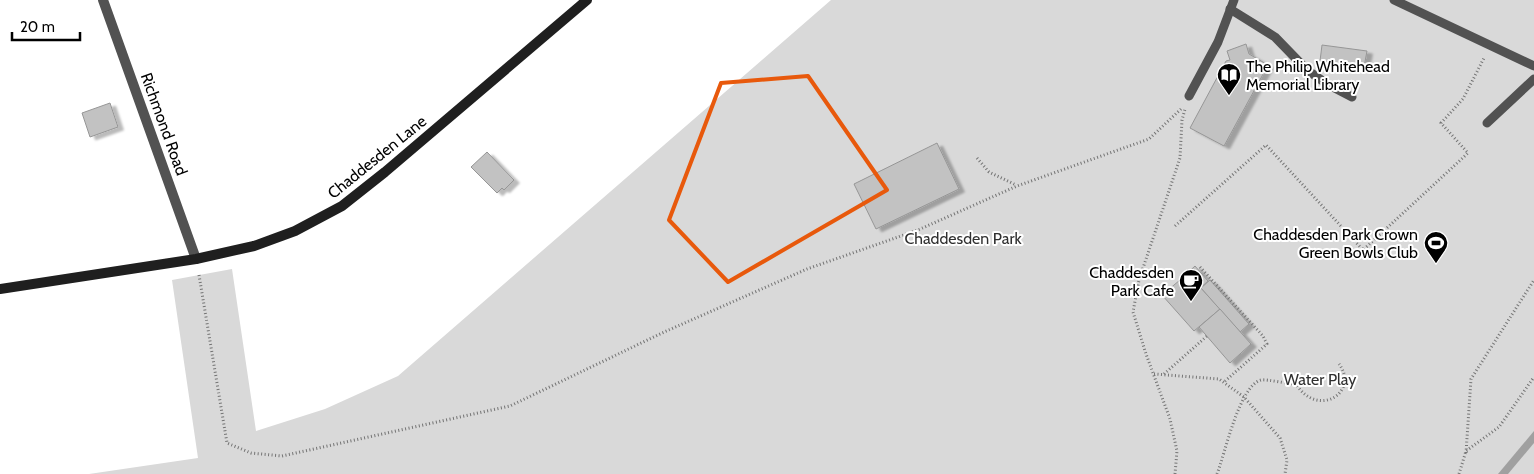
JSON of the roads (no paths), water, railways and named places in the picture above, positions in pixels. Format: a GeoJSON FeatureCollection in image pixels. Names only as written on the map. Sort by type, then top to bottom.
{"type":"FeatureCollection","features":[{"type":"Feature","properties":{"kind":"street","name":"Richmond Road"},"geometry":{"type":"LineString","coordinates":[[103,0],[196,259]]}},
{"type":"Feature","properties":{"kind":"street","name":"Chaddesden Lane"},"geometry":{"type":"LineString","coordinates":[[0,289],[196,259],[254,246],[295,231],[342,206],[586,1]]}},
{"type":"Feature","properties":{"kind":"lane"},"geometry":{"type":"LineString","coordinates":[[1189,96],[1218,42],[1234,0]]}},
{"type":"Feature","properties":{"kind":"lane"},"geometry":{"type":"LineString","coordinates":[[1394,0],[1534,66]]}},
{"type":"Feature","properties":{"kind":"lane"},"geometry":{"type":"LineString","coordinates":[[1230,9],[1275,37],[1307,70],[1327,84],[1352,97]]}},
{"type":"Feature","properties":{"kind":"lane"},"geometry":{"type":"LineString","coordinates":[[1487,123],[1534,78]]}},
{"type":"Feature","properties":{"kind":"place","name":"The Philip Whitehead Memorial Library"},"geometry":{"type":"Point","coordinates":[1229,96]}},
{"type":"Feature","properties":{"kind":"place","name":"Chaddesden Park Crown Green Bowls Club"},"geometry":{"type":"Point","coordinates":[1436,264]}},
{"type":"Feature","properties":{"kind":"place","name":"Chaddesden Park Cafe"},"geometry":{"type":"Point","coordinates":[1191,302]}},
{"type":"Feature","properties":{"kind":"park label","name":"Chaddesden Park"},"geometry":{"type":"Point","coordinates":[963,238]}},
{"type":"Feature","properties":{"kind":"park label","name":"Water Play"},"geometry":{"type":"Point","coordinates":[1320,379]}}]}
